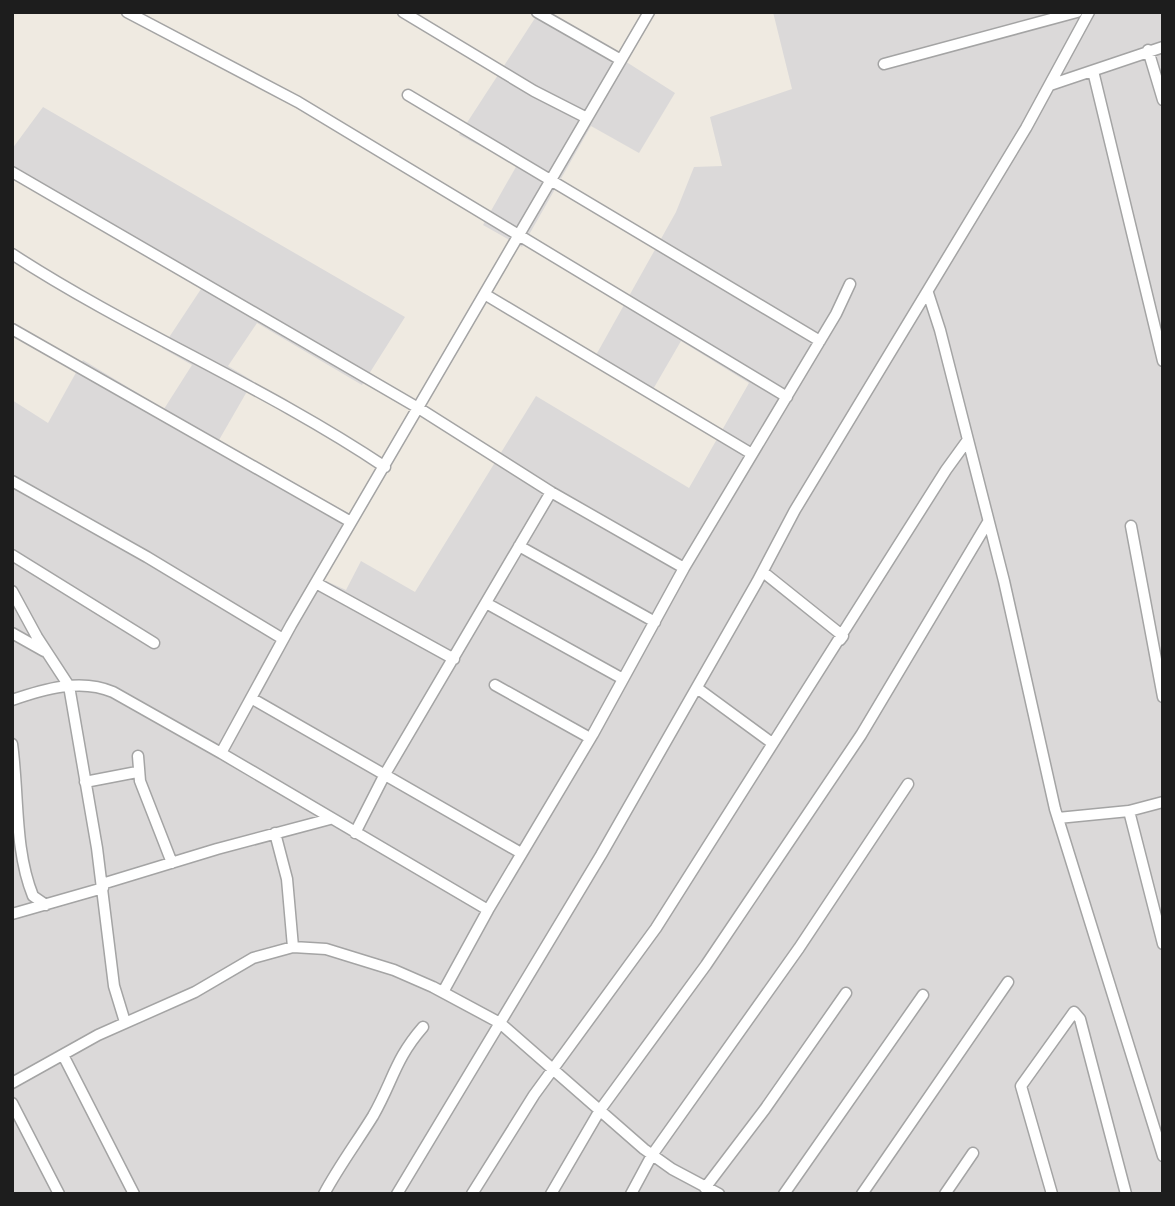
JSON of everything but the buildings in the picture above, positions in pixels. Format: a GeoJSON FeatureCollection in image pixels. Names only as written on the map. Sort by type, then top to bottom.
{"type":"FeatureCollection","features":[{"type":"Feature","properties":{"kind":"street"},"geometry":{"type":"LineString","coordinates":[[127,12],[298,102],[786,397]]}},
{"type":"Feature","properties":{"kind":"street"},"geometry":{"type":"LineString","coordinates":[[403,12],[534,90],[587,118]]}},
{"type":"Feature","properties":{"kind":"street"},"geometry":{"type":"LineString","coordinates":[[537,12],[621,60]]}},
{"type":"Feature","properties":{"kind":"street"},"geometry":{"type":"LineString","coordinates":[[220,753],[283,639],[420,409],[649,12]]}},
{"type":"Feature","properties":{"kind":"street"},"geometry":{"type":"LineString","coordinates":[[884,64],[1077,12]]}},
{"type":"Feature","properties":{"kind":"street"},"geometry":{"type":"LineString","coordinates":[[397,1194],[698,688],[795,510],[928,293],[1050,85],[1089,12]]}},
{"type":"Feature","properties":{"kind":"street"},"geometry":{"type":"LineString","coordinates":[[1050,85],[1147,50],[1163,47]]}},
{"type":"Feature","properties":{"kind":"street"},"geometry":{"type":"LineString","coordinates":[[1147,50],[1163,100]]}},
{"type":"Feature","properties":{"kind":"street"},"geometry":{"type":"LineString","coordinates":[[1093,71],[1163,360]]}},
{"type":"Feature","properties":{"kind":"street"},"geometry":{"type":"LineString","coordinates":[[408,95],[820,341]]}},
{"type":"Feature","properties":{"kind":"street"},"geometry":{"type":"LineString","coordinates":[[12,172],[420,409],[551,492],[684,569]]}},
{"type":"Feature","properties":{"kind":"street"},"geometry":{"type":"LineString","coordinates":[[12,254],[174,348],[263,393],[385,467]]}},
{"type":"Feature","properties":{"kind":"street"},"geometry":{"type":"LineString","coordinates":[[443,992],[684,569],[820,341],[850,284]]}},
{"type":"Feature","properties":{"kind":"street"},"geometry":{"type":"LineString","coordinates":[[928,293],[937,317],[988,522],[1058,818],[1163,1156]]}},
{"type":"Feature","properties":{"kind":"street"},"geometry":{"type":"LineString","coordinates":[[486,295],[752,454]]}},
{"type":"Feature","properties":{"kind":"street"},"geometry":{"type":"LineString","coordinates":[[12,329],[351,522]]}},
{"type":"Feature","properties":{"kind":"street"},"geometry":{"type":"LineString","coordinates":[[472,1194],[553,1067],[656,928],[967,441]]}},
{"type":"Feature","properties":{"kind":"street"},"geometry":{"type":"LineString","coordinates":[[12,481],[147,557],[283,639]]}},
{"type":"Feature","properties":{"kind":"street"},"geometry":{"type":"LineString","coordinates":[[355,833],[385,774],[551,492]]}},
{"type":"Feature","properties":{"kind":"street"},"geometry":{"type":"LineString","coordinates":[[551,1194],[600,1110],[706,965],[861,735],[988,522]]}},
{"type":"Feature","properties":{"kind":"street"},"geometry":{"type":"LineString","coordinates":[[1131,526],[1163,697]]}},
{"type":"Feature","properties":{"kind":"street"},"geometry":{"type":"LineString","coordinates":[[519,546],[581,584],[655,622]]}},
{"type":"Feature","properties":{"kind":"street"},"geometry":{"type":"LineString","coordinates":[[12,555],[154,643]]}},
{"type":"Feature","properties":{"kind":"street"},"geometry":{"type":"LineString","coordinates":[[763,572],[843,636]]}},
{"type":"Feature","properties":{"kind":"street"},"geometry":{"type":"LineString","coordinates":[[316,583],[454,659]]}},
{"type":"Feature","properties":{"kind":"street"},"geometry":{"type":"LineString","coordinates":[[12,591],[69,686],[103,886],[114,986],[125,1022]]}},
{"type":"Feature","properties":{"kind":"street"},"geometry":{"type":"LineString","coordinates":[[486,603],[623,679]]}},
{"type":"Feature","properties":{"kind":"street"},"geometry":{"type":"LineString","coordinates":[[12,633],[47,653]]}},
{"type":"Feature","properties":{"kind":"street"},"geometry":{"type":"LineString","coordinates":[[707,846],[843,636]]}},
{"type":"Feature","properties":{"kind":"street"},"geometry":{"type":"LineString","coordinates":[[12,700],[69,686],[93,685],[113,692],[488,910]]}},
{"type":"Feature","properties":{"kind":"street"},"geometry":{"type":"LineString","coordinates":[[495,685],[590,738]]}},
{"type":"Feature","properties":{"kind":"street"},"geometry":{"type":"LineString","coordinates":[[698,688],[772,743]]}},
{"type":"Feature","properties":{"kind":"street"},"geometry":{"type":"LineString","coordinates":[[251,698],[521,853]]}},
{"type":"Feature","properties":{"kind":"street"},"geometry":{"type":"LineString","coordinates":[[12,744],[19,835],[26,872],[33,897],[46,905]]}},
{"type":"Feature","properties":{"kind":"street"},"geometry":{"type":"LineString","coordinates":[[138,756],[137,772],[172,863]]}},
{"type":"Feature","properties":{"kind":"street"},"geometry":{"type":"LineString","coordinates":[[85,782],[137,772]]}},
{"type":"Feature","properties":{"kind":"street"},"geometry":{"type":"LineString","coordinates":[[632,1194],[653,1155],[799,948],[908,784]]}},
{"type":"Feature","properties":{"kind":"street"},"geometry":{"type":"LineString","coordinates":[[1058,818],[1129,811],[1163,802]]}},
{"type":"Feature","properties":{"kind":"street"},"geometry":{"type":"LineString","coordinates":[[1129,811],[1163,944]]}},
{"type":"Feature","properties":{"kind":"street"},"geometry":{"type":"LineString","coordinates":[[12,914],[172,863],[330,819]]}},
{"type":"Feature","properties":{"kind":"street"},"geometry":{"type":"LineString","coordinates":[[275,833],[287,879],[293,947]]}},
{"type":"Feature","properties":{"kind":"street"},"geometry":{"type":"LineString","coordinates":[[12,1083],[125,1022],[195,992],[253,958],[293,947],[326,949],[394,970],[443,992],[500,1023],[653,1155],[719,1194]]}},
{"type":"Feature","properties":{"kind":"street"},"geometry":{"type":"LineString","coordinates":[[862,1194],[1008,982]]}},
{"type":"Feature","properties":{"kind":"street"},"geometry":{"type":"LineString","coordinates":[[705,1188],[765,1109],[846,993]]}},
{"type":"Feature","properties":{"kind":"street"},"geometry":{"type":"LineString","coordinates":[[784,1194],[923,995]]}},
{"type":"Feature","properties":{"kind":"street"},"geometry":{"type":"LineString","coordinates":[[1052,1194],[1021,1086],[1074,1012],[1080,1019],[1126,1194]]}},
{"type":"Feature","properties":{"kind":"street"},"geometry":{"type":"LineString","coordinates":[[324,1194],[345,1154],[372,1118],[404,1050],[424,1027]]}},
{"type":"Feature","properties":{"kind":"street"},"geometry":{"type":"LineString","coordinates":[[62,1055],[134,1194]]}},
{"type":"Feature","properties":{"kind":"street"},"geometry":{"type":"LineString","coordinates":[[12,1103],[59,1194]]}},
{"type":"Feature","properties":{"kind":"street"},"geometry":{"type":"LineString","coordinates":[[945,1194],[973,1153]]}},
{"type":"Feature","properties":{"kind":"shaded area"},"geometry":{"type":"Polygon","coordinates":[[[539,12],[548,12],[675,93],[639,153],[591,126],[522,247],[483,225],[517,165],[459,135],[539,12]]]}},
{"type":"Feature","properties":{"kind":"shaded area"},"geometry":{"type":"Polygon","coordinates":[[[773,12],[1163,12],[1163,1194],[12,1194],[12,400],[48,423],[83,360],[164,409],[192,365],[162,348],[201,289],[12,177],[12,149],[43,107],[405,317],[362,385],[257,323],[228,366],[253,381],[219,440],[350,514],[315,576],[346,590],[361,561],[415,592],[536,396],[689,488],[749,383],[681,341],[648,398],[591,364],[676,212],[694,167],[722,166],[710,117],[792,89],[773,12]]]}}]}
